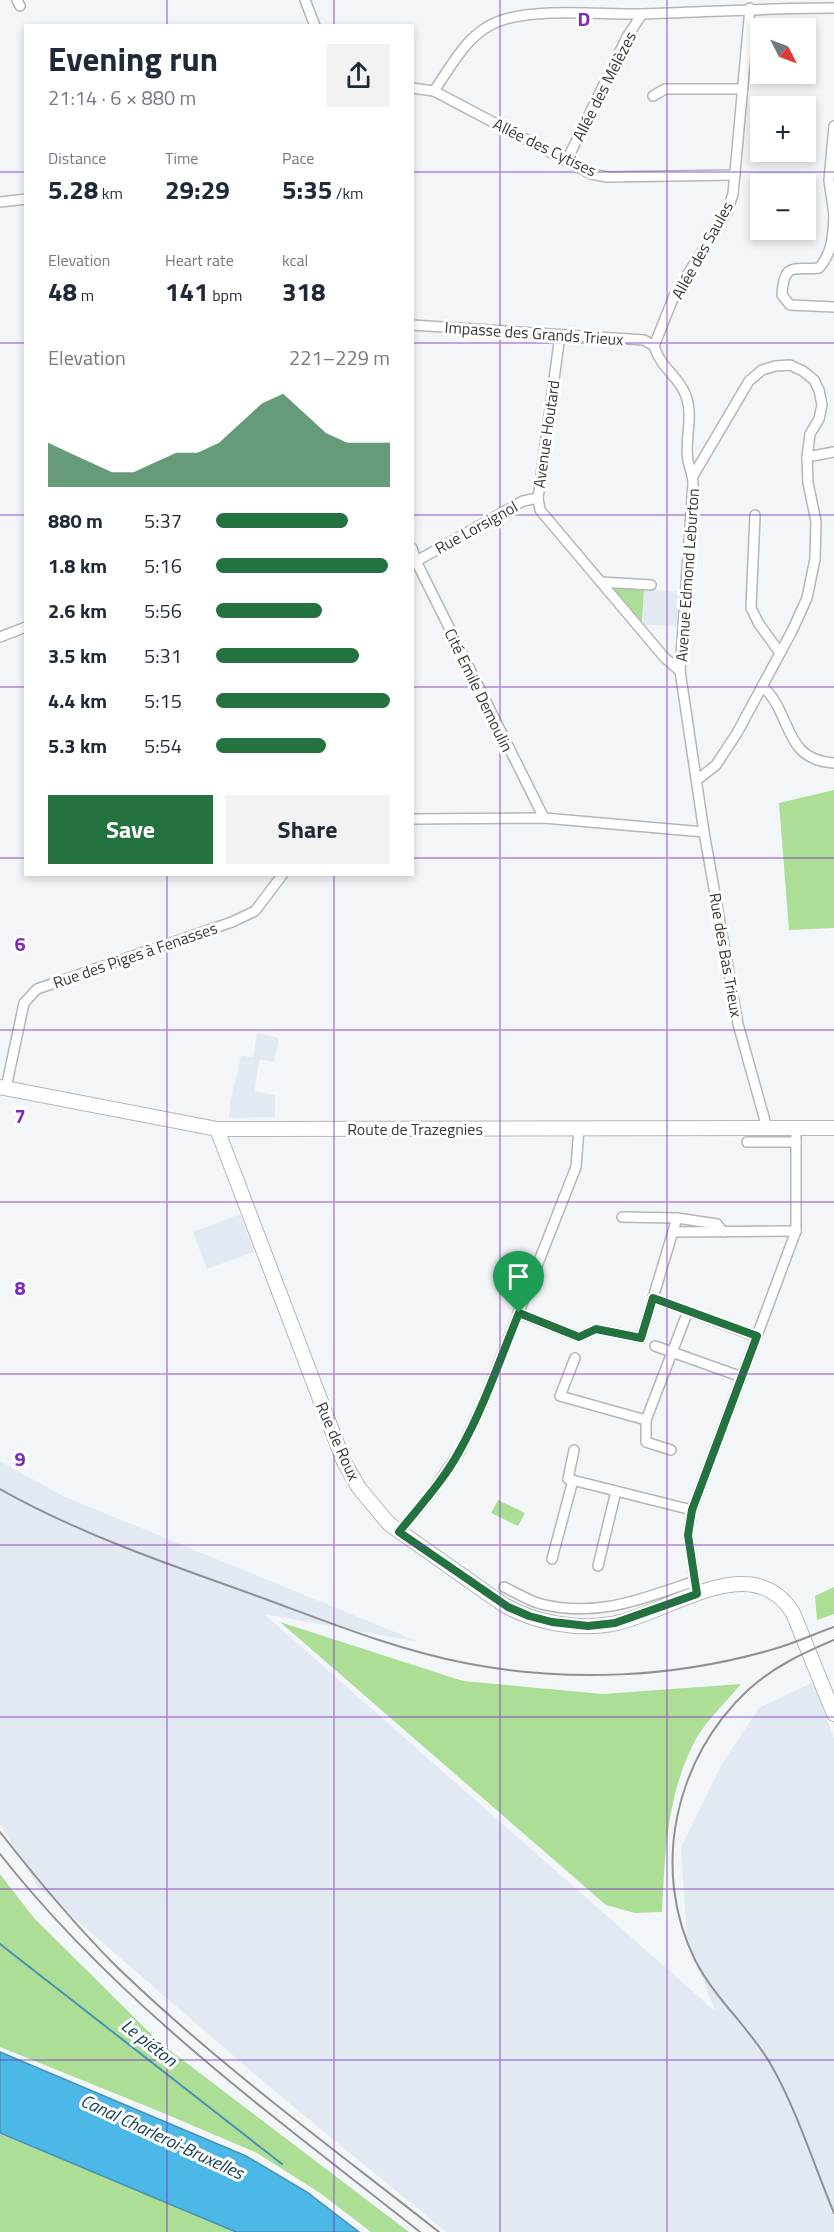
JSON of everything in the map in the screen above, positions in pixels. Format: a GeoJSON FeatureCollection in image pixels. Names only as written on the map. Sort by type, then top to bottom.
{"type":"FeatureCollection","features":[{"type":"Feature","properties":{"kind":"main road","name":"Route de Trazegnies"},"geometry":{"type":"LineString","coordinates":[[3,1087],[217,1129],[767,1128],[796,1135],[834,1128]]}},
{"type":"Feature","properties":{"kind":"main road","name":"Rue de Roux"},"geometry":{"type":"LineString","coordinates":[[217,1129],[343,1459],[364,1495],[383,1519],[508,1607],[552,1622],[588,1626],[615,1623],[696,1588],[744,1583],[765,1588],[784,1600],[797,1621],[834,1714]]}},
{"type":"Feature","properties":{"kind":"street"},"geometry":{"type":"LineString","coordinates":[[305,0],[314,24]]}},
{"type":"Feature","properties":{"kind":"street"},"geometry":{"type":"LineString","coordinates":[[434,91],[465,45],[479,32],[496,22],[531,15],[642,14],[750,8],[834,8]]}},
{"type":"Feature","properties":{"kind":"street","name":"Allée des Saules"},"geometry":{"type":"LineString","coordinates":[[654,346],[675,296],[727,212],[733,194],[750,8]]}},
{"type":"Feature","properties":{"kind":"street","name":"Allée des Mélèzes"},"geometry":{"type":"LineString","coordinates":[[567,160],[627,38],[642,14]]}},
{"type":"Feature","properties":{"kind":"street","name":"Allée des Cytises"},"geometry":{"type":"LineString","coordinates":[[414,88],[434,91],[591,174],[607,177],[735,175]]}},
{"type":"Feature","properties":{"kind":"street"},"geometry":{"type":"LineString","coordinates":[[653,96],[665,89],[742,89]]}},
{"type":"Feature","properties":{"kind":"street"},"geometry":{"type":"LineString","coordinates":[[834,126],[832,179],[834,215],[830,258],[819,268],[796,267],[788,272],[783,282],[782,295],[790,305],[834,307]]}},
{"type":"Feature","properties":{"kind":"street"},"geometry":{"type":"LineString","coordinates":[[0,202],[24,199]]}},
{"type":"Feature","properties":{"kind":"street","name":"Impasse des Grands Trieux"},"geometry":{"type":"LineString","coordinates":[[414,325],[644,340],[654,346]]}},
{"type":"Feature","properties":{"kind":"street","name":"Avenue Houtard"},"geometry":{"type":"LineString","coordinates":[[560,334],[538,498],[540,510],[663,657],[680,670]]}},
{"type":"Feature","properties":{"kind":"street","name":"Avenue Edmond Leburton"},"geometry":{"type":"LineString","coordinates":[[654,346],[660,363],[681,385],[689,409],[688,460],[693,476],[680,670],[698,780]]}},
{"type":"Feature","properties":{"kind":"street"},"geometry":{"type":"LineString","coordinates":[[693,476],[749,381],[762,370],[790,365],[803,371],[814,381],[819,390],[822,405],[819,418],[810,434],[807,457],[808,483],[816,521],[815,559],[807,598],[780,653],[716,765],[698,780]]}},
{"type":"Feature","properties":{"kind":"street"},"geometry":{"type":"LineString","coordinates":[[807,457],[834,452]]}},
{"type":"Feature","properties":{"kind":"street","name":"Rue Lorsignol"},"geometry":{"type":"LineString","coordinates":[[414,562],[523,501],[538,498]]}},
{"type":"Feature","properties":{"kind":"street"},"geometry":{"type":"LineString","coordinates":[[755,515],[751,608],[759,624],[780,653]]}},
{"type":"Feature","properties":{"kind":"street","name":"Cité Emile Demoulin"},"geometry":{"type":"LineString","coordinates":[[414,562],[544,818]]}},
{"type":"Feature","properties":{"kind":"street"},"geometry":{"type":"LineString","coordinates":[[601,582],[651,585]]}},
{"type":"Feature","properties":{"kind":"street"},"geometry":{"type":"LineString","coordinates":[[0,637],[24,628]]}},
{"type":"Feature","properties":{"kind":"street"},"geometry":{"type":"LineString","coordinates":[[762,686],[772,695],[797,747],[807,756],[819,761],[834,763]]}},
{"type":"Feature","properties":{"kind":"street","name":"Rue des Bas Trieux"},"geometry":{"type":"LineString","coordinates":[[698,780],[704,832],[738,1024],[767,1128]]}},
{"type":"Feature","properties":{"kind":"street"},"geometry":{"type":"LineString","coordinates":[[414,819],[544,818],[704,832]]}},
{"type":"Feature","properties":{"kind":"street","name":"Rue des Piges à Fenasses"},"geometry":{"type":"LineString","coordinates":[[3,1087],[24,1003],[37,989],[232,922],[255,911],[282,876]]}},
{"type":"Feature","properties":{"kind":"street"},"geometry":{"type":"LineString","coordinates":[[399,1532],[432,1492],[460,1451],[483,1403],[576,1167],[579,1128]]}},
{"type":"Feature","properties":{"kind":"street"},"geometry":{"type":"LineString","coordinates":[[696,1588],[688,1535],[692,1510],[796,1231],[796,1135],[747,1142]]}},
{"type":"Feature","properties":{"kind":"street"},"geometry":{"type":"LineString","coordinates":[[622,1217],[677,1218],[717,1224],[723,1232]]}},
{"type":"Feature","properties":{"kind":"street"},"geometry":{"type":"LineString","coordinates":[[519,1313],[579,1337],[596,1329],[641,1338],[677,1218]]}},
{"type":"Feature","properties":{"kind":"street"},"geometry":{"type":"LineString","coordinates":[[673,1232],[796,1231]]}},
{"type":"Feature","properties":{"kind":"street"},"geometry":{"type":"LineString","coordinates":[[653,1298],[757,1336]]}},
{"type":"Feature","properties":{"kind":"street"},"geometry":{"type":"LineString","coordinates":[[671,1449],[646,1442],[646,1420],[688,1311]]}},
{"type":"Feature","properties":{"kind":"street"},"geometry":{"type":"LineString","coordinates":[[655,1346],[742,1377]]}},
{"type":"Feature","properties":{"kind":"street"},"geometry":{"type":"LineString","coordinates":[[575,1358],[560,1396],[646,1420]]}},
{"type":"Feature","properties":{"kind":"street"},"geometry":{"type":"LineString","coordinates":[[574,1450],[568,1479],[692,1510]]}},
{"type":"Feature","properties":{"kind":"street"},"geometry":{"type":"LineString","coordinates":[[552,1559],[573,1480]]}},
{"type":"Feature","properties":{"kind":"street"},"geometry":{"type":"LineString","coordinates":[[598,1566],[616,1491]]}},
{"type":"Feature","properties":{"kind":"street","name":"Rue de Roux"},"geometry":{"type":"LineString","coordinates":[[504,1587],[540,1604],[583,1610],[624,1605],[696,1588]]}},
{"type":"Feature","properties":{"kind":"shaded area"},"geometry":{"type":"Polygon","coordinates":[[[644,589],[682,592],[680,626],[643,625],[644,589]]]}},
{"type":"Feature","properties":{"kind":"shaded area"},"geometry":{"type":"Polygon","coordinates":[[[257,1033],[279,1038],[274,1062],[260,1059],[254,1091],[275,1095],[275,1117],[229,1118],[230,1103],[241,1056],[253,1057],[257,1033]]]}},
{"type":"Feature","properties":{"kind":"shaded area"},"geometry":{"type":"Polygon","coordinates":[[[240,1214],[254,1252],[207,1269],[193,1232],[240,1214]]]}},
{"type":"Feature","properties":{"kind":"shaded area"},"geometry":{"type":"Polygon","coordinates":[[[0,1461],[63,1496],[419,1642],[264,1614],[715,2011],[687,1939],[681,1847],[722,1764],[759,1708],[813,1682],[834,1738],[834,2232],[446,2232],[272,2089],[38,1887],[0,1824],[0,1461]]]}},
{"type":"Feature","properties":{"kind":"green space"},"geometry":{"type":"Polygon","coordinates":[[[611,586],[644,589],[642,623],[611,586]]]}},
{"type":"Feature","properties":{"kind":"green space"},"geometry":{"type":"Polygon","coordinates":[[[834,790],[834,928],[789,930],[779,803],[834,790]]]}},
{"type":"Feature","properties":{"kind":"green space"},"geometry":{"type":"Polygon","coordinates":[[[498,1500],[525,1513],[518,1526],[491,1513],[498,1500]]]}},
{"type":"Feature","properties":{"kind":"green space"},"geometry":{"type":"Polygon","coordinates":[[[834,1587],[834,1614],[817,1620],[815,1596],[834,1587]]]}},
{"type":"Feature","properties":{"kind":"green space"},"geometry":{"type":"Polygon","coordinates":[[[280,1622],[463,1681],[603,1694],[741,1684],[699,1734],[678,1782],[669,1824],[662,1912],[635,1913],[606,1905],[280,1622]]]}},
{"type":"Feature","properties":{"kind":"green space"},"geometry":{"type":"Polygon","coordinates":[[[0,1874],[34,1918],[159,2042],[409,2232],[371,2232],[320,2193],[257,2153],[0,2047],[0,1874]]]}},
{"type":"Feature","properties":{"kind":"green space"},"geometry":{"type":"Polygon","coordinates":[[[0,2134],[199,2215],[236,2232],[0,2232],[0,2134]]]}},
{"type":"Feature","properties":{"kind":"water","name":"Canal Charleroi-Bruxelles"},"geometry":{"type":"Polygon","coordinates":[[[0,2052],[246,2156],[307,2192],[359,2232],[236,2232],[0,2133],[0,2052]]]}},
{"type":"Feature","properties":{"kind":"waterway","name":"Le piéton"},"geometry":{"type":"LineString","coordinates":[[0,1944],[282,2164]]}},
{"type":"Feature","properties":{"kind":"railway"},"geometry":{"type":"LineString","coordinates":[[0,1489],[90,1533],[152,1558],[381,1641],[465,1663],[542,1673],[581,1675],[660,1671],[736,1659],[782,1647],[834,1627]]}},
{"type":"Feature","properties":{"kind":"railway"},"geometry":{"type":"LineString","coordinates":[[834,1640],[800,1655],[768,1674],[748,1690],[723,1717],[703,1748],[687,1781],[677,1816],[673,1853],[674,1889],[681,1925],[695,1960],[712,1987],[752,2037],[780,2081],[834,2213]]}},
{"type":"Feature","properties":{"kind":"railway"},"geometry":{"type":"LineString","coordinates":[[0,1832],[85,1934],[154,2002],[233,2070],[439,2232]]}},
{"type":"Feature","properties":{"kind":"railway"},"geometry":{"type":"LineString","coordinates":[[0,1854],[94,1959],[145,2008],[253,2100],[420,2232]]}},
{"type":"Feature","properties":{"kind":"route"},"geometry":{"type":"LineString","coordinates":[[653,1298],[757,1336],[692,1510],[688,1535],[697,1594],[641,1616],[615,1623],[588,1626],[552,1622],[508,1607],[399,1532],[432,1492],[460,1451],[483,1403],[519,1313],[579,1337],[596,1329],[641,1338],[653,1298]]}}]}
